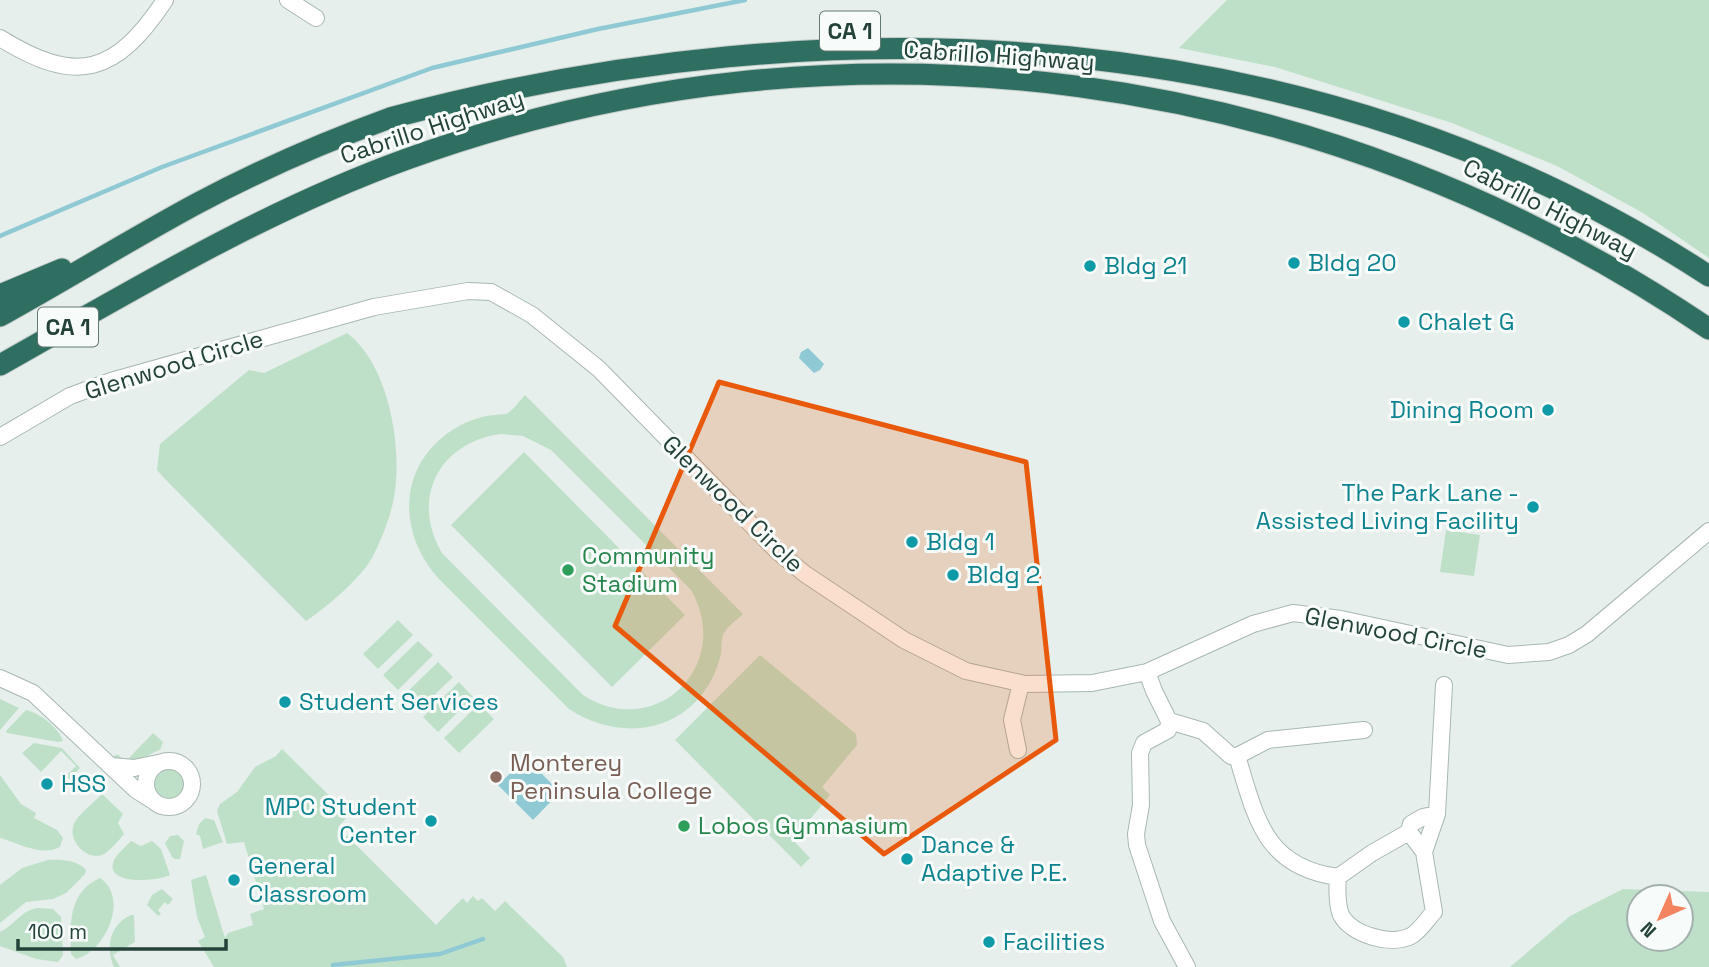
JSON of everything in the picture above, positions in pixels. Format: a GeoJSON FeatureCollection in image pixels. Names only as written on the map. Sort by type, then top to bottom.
{"type":"FeatureCollection","features":[{"type":"Feature","properties":{"kind":"highway","name":"Cabrillo Highway"},"geometry":{"type":"LineString","coordinates":[[0,316],[194,206],[275,165],[391,118],[478,89],[605,59],[706,42],[805,33],[908,30],[989,33],[1110,46],[1230,69],[1319,93],[1435,133],[1518,170],[1625,225],[1709,276]]}},
{"type":"Feature","properties":{"kind":"highway","name":"Cabrillo Highway"},"geometry":{"type":"LineString","coordinates":[[0,365],[233,235],[324,192],[427,152],[524,122],[642,96],[732,83],[818,76],[938,75],[1058,83],[1158,99],[1266,123],[1353,150],[1437,181],[1543,230],[1623,274],[1709,329]]}},
{"type":"Feature","properties":{"kind":"highway"},"geometry":{"type":"LineString","coordinates":[[0,295],[51,271],[98,260]]}},
{"type":"Feature","properties":{"kind":"highway"},"geometry":{"type":"LineString","coordinates":[[0,382],[135,289]]}},
{"type":"Feature","properties":{"kind":"street"},"geometry":{"type":"LineString","coordinates":[[0,38],[40,61],[72,67],[87,66],[122,52],[141,34],[165,0]]}},
{"type":"Feature","properties":{"kind":"street"},"geometry":{"type":"LineString","coordinates":[[288,0],[316,18]]}},
{"type":"Feature","properties":{"kind":"street","name":"Glenwood Circle"},"geometry":{"type":"LineString","coordinates":[[0,437],[70,396],[111,381],[374,307],[468,291],[491,292],[532,315],[599,369],[776,551],[814,580],[904,640],[966,671],[1021,683],[1092,683],[1147,672],[1254,624],[1293,613],[1341,619],[1493,653],[1526,655],[1549,652],[1569,645],[1587,634],[1709,531]]}},
{"type":"Feature","properties":{"kind":"street"},"geometry":{"type":"LineString","coordinates":[[1147,672],[1169,721],[1168,730],[1148,739],[1141,747],[1141,805],[1137,845],[1155,903],[1187,967]]}},
{"type":"Feature","properties":{"kind":"street"},"geometry":{"type":"LineString","coordinates":[[0,678],[33,693],[136,790],[155,802],[162,806],[177,805],[184,802],[192,789],[190,774],[180,763],[173,761],[134,768],[111,766]]}},
{"type":"Feature","properties":{"kind":"street"},"geometry":{"type":"LineString","coordinates":[[1018,750],[1012,720],[1021,683]]}},
{"type":"Feature","properties":{"kind":"street"},"geometry":{"type":"LineString","coordinates":[[1424,852],[1437,814],[1444,685]]}},
{"type":"Feature","properties":{"kind":"street"},"geometry":{"type":"LineString","coordinates":[[1169,721],[1195,727],[1212,737],[1228,754],[1237,756],[1268,740],[1364,730]]}},
{"type":"Feature","properties":{"kind":"street"},"geometry":{"type":"LineString","coordinates":[[1237,756],[1256,814],[1273,845],[1287,860],[1299,867],[1338,877],[1409,832],[1411,824],[1423,817],[1437,814]]}},
{"type":"Feature","properties":{"kind":"street"},"geometry":{"type":"LineString","coordinates":[[155,802],[147,790],[146,782],[158,763]]}},
{"type":"Feature","properties":{"kind":"street"},"geometry":{"type":"LineString","coordinates":[[1338,877],[1341,915],[1352,928],[1393,940],[1411,936],[1434,912],[1424,852],[1409,832]]}},
{"type":"Feature","properties":{"kind":"highlighted area"},"geometry":{"type":"Polygon","coordinates":[[[719,382],[1026,462],[1056,740],[884,854],[615,626],[719,382]]]}},
{"type":"Feature","properties":{"kind":"green space"},"geometry":{"type":"Polygon","coordinates":[[[1227,0],[1709,0],[1709,258],[1643,213],[1557,166],[1452,123],[1275,67],[1179,48],[1227,0]]]}},
{"type":"Feature","properties":{"kind":"green space"},"geometry":{"type":"Polygon","coordinates":[[[347,333],[373,365],[390,408],[396,455],[394,497],[382,536],[367,566],[342,592],[306,621],[157,470],[160,444],[249,370],[264,373],[347,333]]]}},
{"type":"Feature","properties":{"kind":"green space"},"geometry":{"type":"Polygon","coordinates":[[[525,395],[743,614],[724,633],[716,670],[699,698],[684,712],[666,722],[648,727],[608,726],[569,709],[439,579],[415,540],[410,518],[410,497],[414,477],[424,458],[439,440],[459,426],[481,417],[506,414],[525,395]],[[501,434],[479,439],[461,448],[436,476],[430,494],[429,513],[433,533],[442,553],[583,695],[610,707],[637,709],[661,702],[680,688],[695,669],[703,645],[702,618],[691,590],[551,450],[523,436],[501,434]]]}},
{"type":"Feature","properties":{"kind":"green space","name":"Community Stadium"},"geometry":{"type":"Polygon","coordinates":[[[524,452],[685,615],[612,687],[451,525],[524,452]]]}},
{"type":"Feature","properties":{"kind":"green space"},"geometry":{"type":"Polygon","coordinates":[[[1446,530],[1480,535],[1474,576],[1440,572],[1446,530]]]}},
{"type":"Feature","properties":{"kind":"green space"},"geometry":{"type":"Polygon","coordinates":[[[398,620],[413,635],[378,669],[363,654],[398,620]]]}},
{"type":"Feature","properties":{"kind":"green space"},"geometry":{"type":"Polygon","coordinates":[[[418,641],[433,655],[398,690],[383,675],[418,641]]]}},
{"type":"Feature","properties":{"kind":"green space"},"geometry":{"type":"Polygon","coordinates":[[[760,655],[856,734],[857,745],[822,787],[830,795],[793,840],[810,858],[801,867],[675,740],[760,655]]]}},
{"type":"Feature","properties":{"kind":"green space"},"geometry":{"type":"Polygon","coordinates":[[[438,662],[453,677],[418,711],[403,696],[438,662]]]}},
{"type":"Feature","properties":{"kind":"green space"},"geometry":{"type":"Polygon","coordinates":[[[459,682],[473,697],[438,732],[423,717],[459,682]]]}},
{"type":"Feature","properties":{"kind":"green space"},"geometry":{"type":"Polygon","coordinates":[[[0,699],[19,708],[0,730],[0,699]]]}},
{"type":"Feature","properties":{"kind":"green space"},"geometry":{"type":"Polygon","coordinates":[[[479,704],[494,719],[459,753],[444,738],[479,704]]]}},
{"type":"Feature","properties":{"kind":"green space"},"geometry":{"type":"Polygon","coordinates":[[[26,710],[48,722],[58,731],[63,741],[7,733],[26,710]]]}},
{"type":"Feature","properties":{"kind":"green space"},"geometry":{"type":"Polygon","coordinates":[[[153,733],[163,742],[160,750],[134,763],[115,759],[117,754],[126,761],[153,733]]]}},
{"type":"Feature","properties":{"kind":"green space"},"geometry":{"type":"Polygon","coordinates":[[[34,743],[62,748],[80,768],[69,779],[66,776],[76,766],[61,751],[41,772],[22,753],[34,743]]]}},
{"type":"Feature","properties":{"kind":"green space"},"geometry":{"type":"Polygon","coordinates":[[[282,749],[349,815],[338,827],[436,925],[463,898],[467,903],[473,896],[478,901],[482,898],[495,911],[505,901],[563,957],[567,967],[214,967],[198,941],[205,937],[197,917],[191,880],[206,875],[225,938],[228,933],[253,925],[250,914],[264,909],[244,842],[227,844],[217,811],[220,804],[237,792],[255,767],[276,756],[282,749]]]}},
{"type":"Feature","properties":{"kind":"green space"},"geometry":{"type":"Polygon","coordinates":[[[169,768],[180,773],[185,784],[180,795],[169,800],[158,795],[153,784],[158,773],[169,768]]]}},
{"type":"Feature","properties":{"kind":"green space"},"geometry":{"type":"Polygon","coordinates":[[[0,775],[21,804],[36,813],[34,818],[57,830],[63,838],[60,847],[38,850],[0,838],[0,775]]]}},
{"type":"Feature","properties":{"kind":"green space"},"geometry":{"type":"Polygon","coordinates":[[[102,794],[123,814],[118,823],[124,834],[104,854],[98,856],[81,850],[74,839],[73,827],[81,814],[102,794]]]}},
{"type":"Feature","properties":{"kind":"green space"},"geometry":{"type":"Polygon","coordinates":[[[205,818],[214,820],[223,842],[203,849],[200,836],[196,834],[199,824],[205,818]]]}},
{"type":"Feature","properties":{"kind":"green space"},"geometry":{"type":"Polygon","coordinates":[[[178,835],[184,841],[180,859],[175,859],[165,843],[170,836],[178,835]]]}},
{"type":"Feature","properties":{"kind":"green space"},"geometry":{"type":"Polygon","coordinates":[[[131,841],[141,846],[152,841],[161,849],[170,875],[135,880],[118,875],[113,870],[114,860],[131,841]]]}},
{"type":"Feature","properties":{"kind":"green space"},"geometry":{"type":"Polygon","coordinates":[[[48,860],[74,862],[86,870],[85,874],[66,893],[53,899],[26,902],[0,923],[0,885],[22,868],[48,860]]]}},
{"type":"Feature","properties":{"kind":"green space"},"geometry":{"type":"Polygon","coordinates":[[[100,878],[109,887],[113,898],[110,923],[96,946],[76,959],[71,954],[73,910],[82,892],[100,878]]]}},
{"type":"Feature","properties":{"kind":"green space"},"geometry":{"type":"Polygon","coordinates":[[[162,889],[173,899],[168,905],[165,902],[158,910],[161,914],[158,916],[147,905],[152,895],[162,889]]]}},
{"type":"Feature","properties":{"kind":"green space"},"geometry":{"type":"Polygon","coordinates":[[[1623,889],[1625,953],[1695,953],[1695,892],[1709,892],[1709,967],[1510,967],[1570,916],[1623,889]]]}},
{"type":"Feature","properties":{"kind":"green space"},"geometry":{"type":"Polygon","coordinates":[[[39,908],[53,909],[61,917],[63,955],[58,962],[36,959],[0,946],[0,932],[23,914],[39,908]]]}},
{"type":"Feature","properties":{"kind":"green space"},"geometry":{"type":"Polygon","coordinates":[[[134,915],[135,942],[113,955],[120,967],[114,967],[110,952],[111,937],[118,924],[134,915]]]}},
{"type":"Feature","properties":{"kind":"water"},"geometry":{"type":"Polygon","coordinates":[[[808,348],[824,364],[814,373],[799,358],[801,352],[808,348]]]}},
{"type":"Feature","properties":{"kind":"water"},"geometry":{"type":"Polygon","coordinates":[[[526,758],[560,792],[533,820],[498,785],[526,758]]]}},
{"type":"Feature","properties":{"kind":"waterway"},"geometry":{"type":"LineString","coordinates":[[0,236],[162,167],[432,68],[598,29],[745,0]]}},
{"type":"Feature","properties":{"kind":"waterway"},"geometry":{"type":"LineString","coordinates":[[333,965],[440,954],[483,939]]}},
{"type":"Feature","properties":{"kind":"place","name":"Bldg 20"},"geometry":{"type":"Point","coordinates":[1294,263]}},
{"type":"Feature","properties":{"kind":"place","name":"Bldg 21"},"geometry":{"type":"Point","coordinates":[1090,266]}},
{"type":"Feature","properties":{"kind":"place","name":"Chalet G"},"geometry":{"type":"Point","coordinates":[1404,322]}},
{"type":"Feature","properties":{"kind":"place","name":"Dining Room"},"geometry":{"type":"Point","coordinates":[1548,410]}},
{"type":"Feature","properties":{"kind":"place","name":"The Park Lane - Assisted Living Facility"},"geometry":{"type":"Point","coordinates":[1533,507]}},
{"type":"Feature","properties":{"kind":"place","name":"Bldg 1"},"geometry":{"type":"Point","coordinates":[912,542]}},
{"type":"Feature","properties":{"kind":"place","name":"Community Stadium"},"geometry":{"type":"Point","coordinates":[568,570]}},
{"type":"Feature","properties":{"kind":"place","name":"Bldg 2"},"geometry":{"type":"Point","coordinates":[953,575]}},
{"type":"Feature","properties":{"kind":"place","name":"Student Services"},"geometry":{"type":"Point","coordinates":[285,702]}},
{"type":"Feature","properties":{"kind":"place","name":"Monterey Peninsula College"},"geometry":{"type":"Point","coordinates":[496,777]}},
{"type":"Feature","properties":{"kind":"place","name":"HSS"},"geometry":{"type":"Point","coordinates":[47,784]}},
{"type":"Feature","properties":{"kind":"place","name":"MPC Student Center"},"geometry":{"type":"Point","coordinates":[431,821]}},
{"type":"Feature","properties":{"kind":"place","name":"Lobos Gymnasium"},"geometry":{"type":"Point","coordinates":[684,826]}},
{"type":"Feature","properties":{"kind":"place","name":"Dance & Adaptive P.E."},"geometry":{"type":"Point","coordinates":[907,859]}},
{"type":"Feature","properties":{"kind":"place","name":"General Classroom"},"geometry":{"type":"Point","coordinates":[234,880]}},
{"type":"Feature","properties":{"kind":"place","name":"Facilities"},"geometry":{"type":"Point","coordinates":[989,942]}}]}
